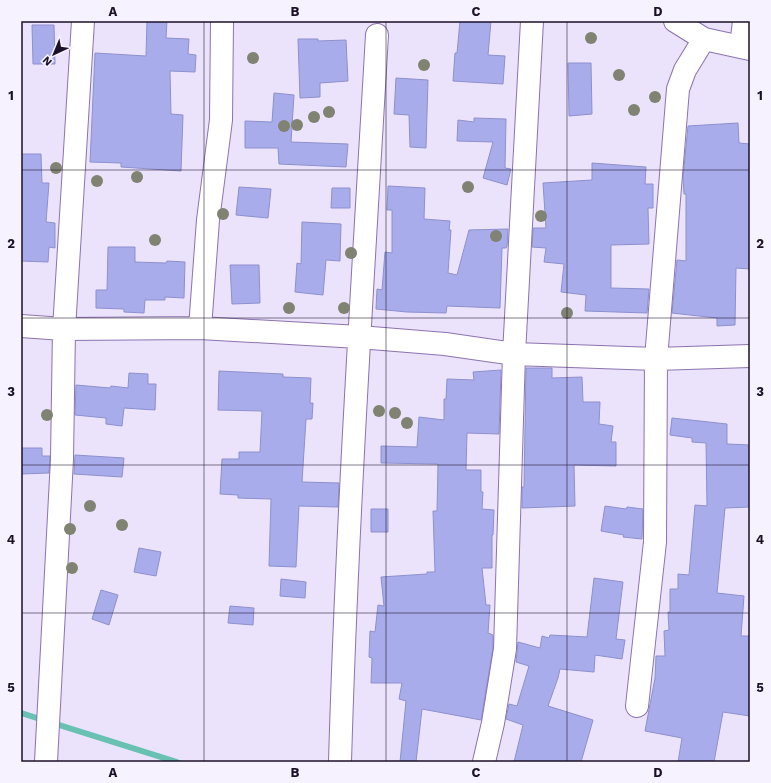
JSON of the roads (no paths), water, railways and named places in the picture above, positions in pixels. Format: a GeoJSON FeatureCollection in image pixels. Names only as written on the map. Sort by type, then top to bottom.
{"type":"FeatureCollection","features":[{"type":"Feature","properties":{"kind":"street"},"geometry":{"type":"LineString","coordinates":[[46,762],[62,459],[64,329],[83,21]]}},
{"type":"Feature","properties":{"kind":"street"},"geometry":{"type":"LineString","coordinates":[[200,328],[208,220],[221,120],[222,21]]}},
{"type":"Feature","properties":{"kind":"street"},"geometry":{"type":"LineString","coordinates":[[484,762],[493,723],[506,649],[514,354],[532,21]]}},
{"type":"Feature","properties":{"kind":"street"},"geometry":{"type":"LineString","coordinates":[[675,21],[704,39],[746,48],[744,21]]}},
{"type":"Feature","properties":{"kind":"street"},"geometry":{"type":"LineString","coordinates":[[340,762],[359,337],[377,35]]}},
{"type":"Feature","properties":{"kind":"street"},"geometry":{"type":"LineString","coordinates":[[637,706],[655,542],[656,359],[678,88],[685,70],[704,39]]}},
{"type":"Feature","properties":{"kind":"street"},"geometry":{"type":"LineString","coordinates":[[21,326],[64,329],[200,328],[359,337],[445,344],[514,354],[656,359],[750,356]]}},
{"type":"Feature","properties":{"kind":"waterway"},"geometry":{"type":"LineString","coordinates":[[21,713],[177,762]]}}]}
